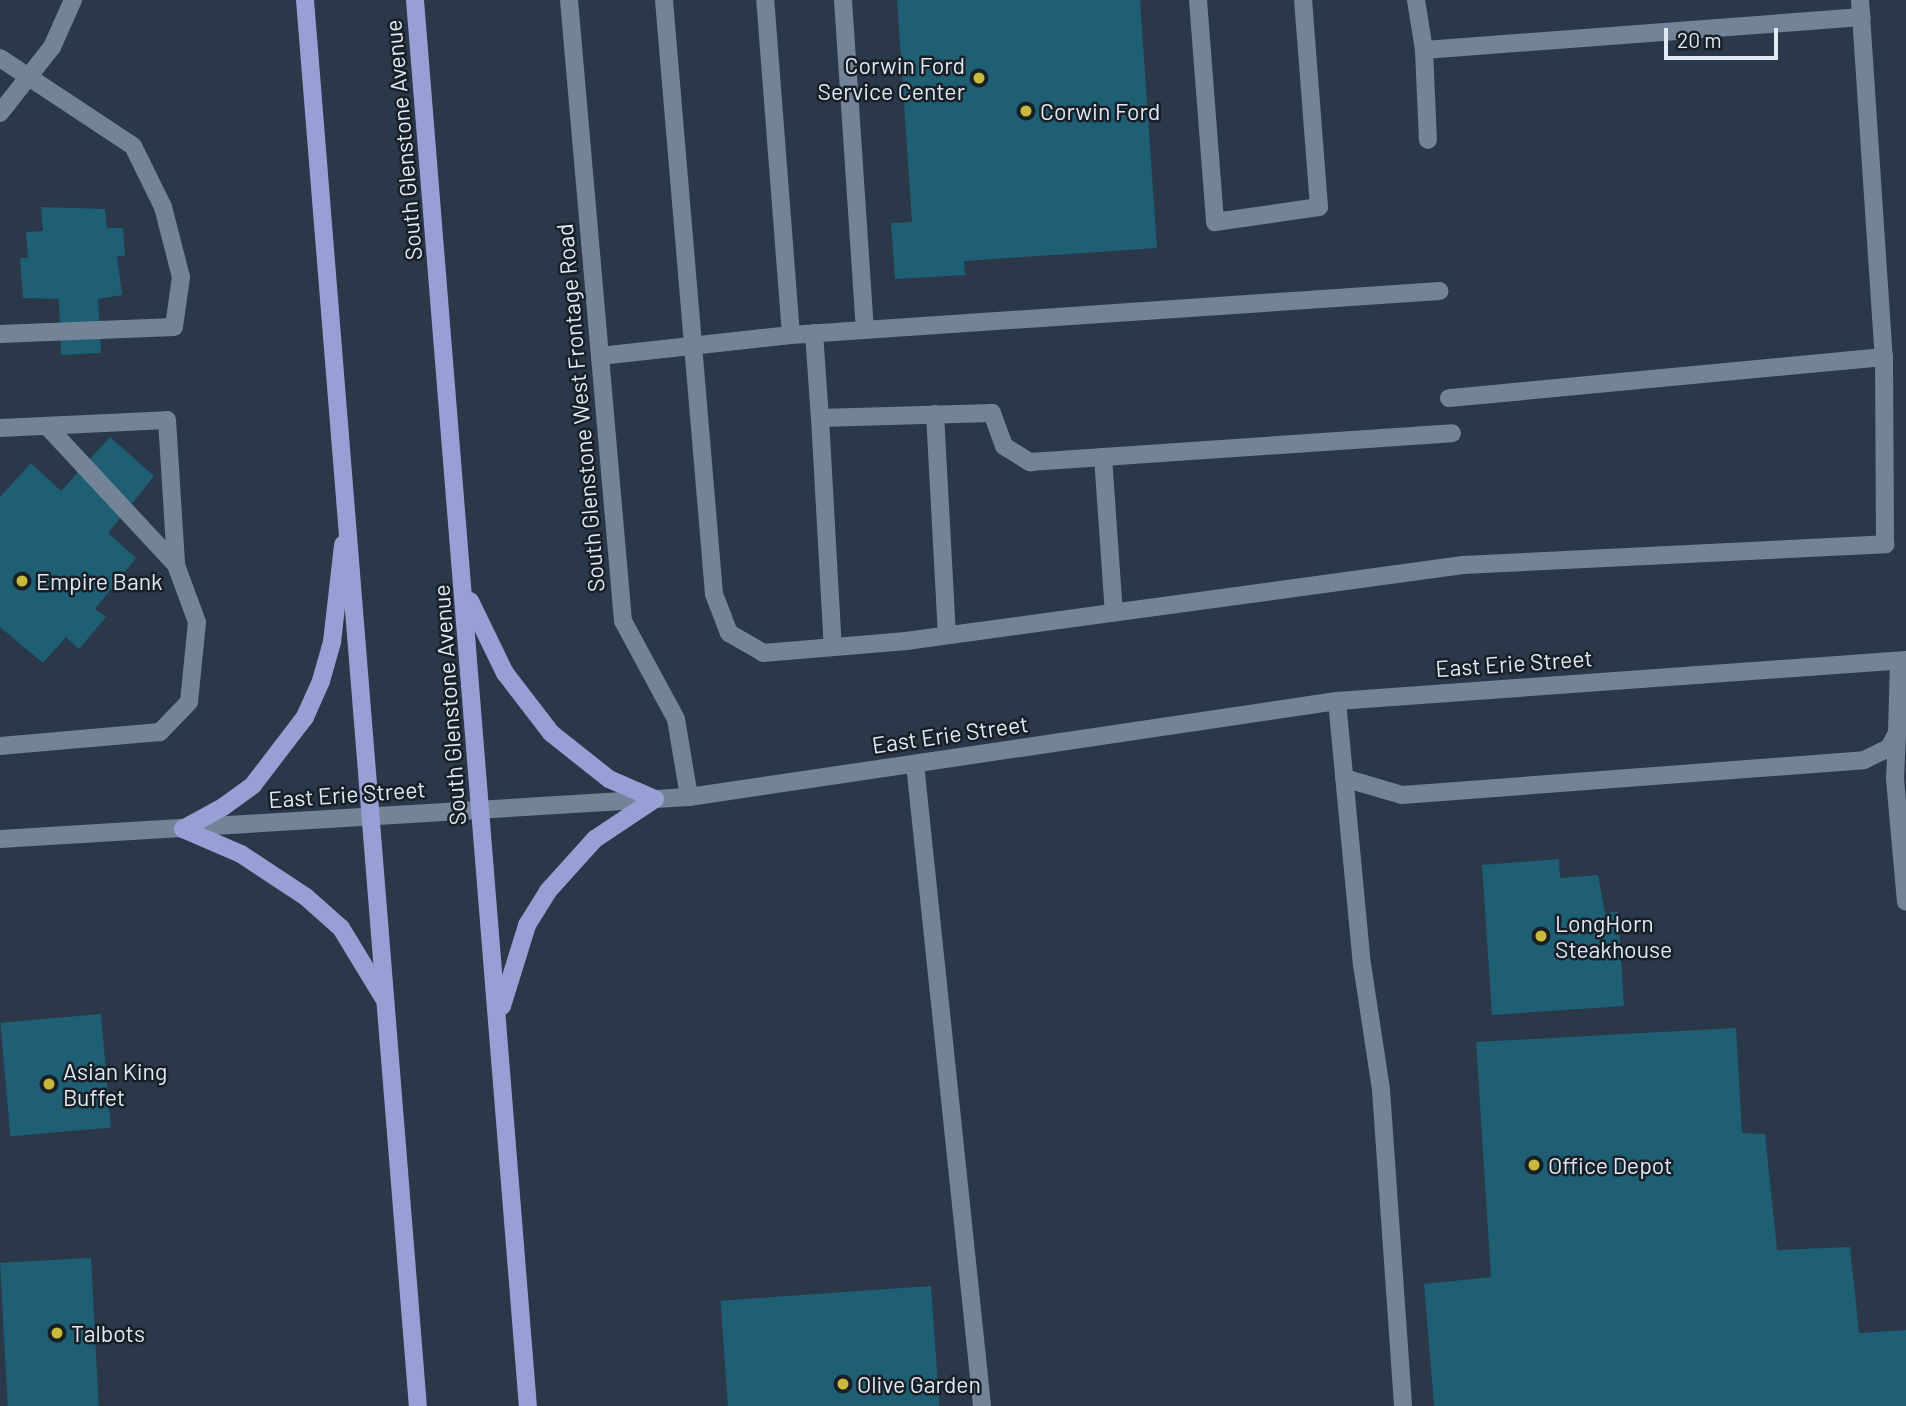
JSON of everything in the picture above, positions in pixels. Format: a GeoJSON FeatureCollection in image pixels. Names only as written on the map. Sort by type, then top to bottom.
{"type":"FeatureCollection","features":[{"type":"Feature","properties":{"kind":"main road"},"geometry":{"type":"LineString","coordinates":[[305,0],[347,496],[418,1406]]}},
{"type":"Feature","properties":{"kind":"main road","name":"South Glenstone Avenue"},"geometry":{"type":"LineString","coordinates":[[415,0],[465,590],[528,1406]]}},
{"type":"Feature","properties":{"kind":"main road"},"geometry":{"type":"LineString","coordinates":[[183,829],[223,807],[253,785],[305,717],[332,642],[347,496]]}},
{"type":"Feature","properties":{"kind":"main road"},"geometry":{"type":"LineString","coordinates":[[465,590],[505,673],[551,733],[609,779],[655,799]]}},
{"type":"Feature","properties":{"kind":"main road"},"geometry":{"type":"LineString","coordinates":[[498,1020],[527,925],[548,891],[595,839],[655,799]]}},
{"type":"Feature","properties":{"kind":"main road"},"geometry":{"type":"LineString","coordinates":[[183,829],[241,854],[324,913],[363,959],[387,1005]]}},
{"type":"Feature","properties":{"kind":"street"},"geometry":{"type":"LineString","coordinates":[[0,114],[31,78],[52,47],[73,0]]}},
{"type":"Feature","properties":{"kind":"street","name":"South Glenstone West Frontage Road"},"geometry":{"type":"LineString","coordinates":[[569,0],[623,621],[676,719],[689,797]]}},
{"type":"Feature","properties":{"kind":"street"},"geometry":{"type":"LineString","coordinates":[[664,0],[713,594],[729,634],[763,653],[947,635],[1464,565],[1885,544],[1885,357],[1861,8],[1424,50]]}},
{"type":"Feature","properties":{"kind":"street"},"geometry":{"type":"LineString","coordinates":[[765,0],[791,335]]}},
{"type":"Feature","properties":{"kind":"street"},"geometry":{"type":"LineString","coordinates":[[843,0],[865,329]]}},
{"type":"Feature","properties":{"kind":"street"},"geometry":{"type":"LineString","coordinates":[[1198,0],[1215,222],[1319,207],[1303,0]]}},
{"type":"Feature","properties":{"kind":"street"},"geometry":{"type":"LineString","coordinates":[[1416,0],[1424,50],[1428,140]]}},
{"type":"Feature","properties":{"kind":"street"},"geometry":{"type":"LineString","coordinates":[[0,58],[133,146],[163,207],[181,277],[174,327],[0,334]]}},
{"type":"Feature","properties":{"kind":"street"},"geometry":{"type":"LineString","coordinates":[[600,356],[814,333],[1440,290]]}},
{"type":"Feature","properties":{"kind":"street"},"geometry":{"type":"LineString","coordinates":[[814,333],[833,647]]}},
{"type":"Feature","properties":{"kind":"street"},"geometry":{"type":"LineString","coordinates":[[1449,398],[1885,357]]}},
{"type":"Feature","properties":{"kind":"street"},"geometry":{"type":"LineString","coordinates":[[820,418],[992,413],[1004,446],[1030,462],[1452,433]]}},
{"type":"Feature","properties":{"kind":"street"},"geometry":{"type":"LineString","coordinates":[[935,414],[947,635]]}},
{"type":"Feature","properties":{"kind":"street"},"geometry":{"type":"LineString","coordinates":[[0,428],[167,420],[176,565],[197,622],[189,702],[160,732],[0,746]]}},
{"type":"Feature","properties":{"kind":"street"},"geometry":{"type":"LineString","coordinates":[[47,426],[176,565]]}},
{"type":"Feature","properties":{"kind":"street"},"geometry":{"type":"LineString","coordinates":[[1103,457],[1114,613]]}},
{"type":"Feature","properties":{"kind":"street"},"geometry":{"type":"LineString","coordinates":[[1903,660],[1895,779],[1906,902]]}},
{"type":"Feature","properties":{"kind":"street","name":"East Erie Street"},"geometry":{"type":"LineString","coordinates":[[0,839],[689,797],[1337,701],[1903,660]]}},
{"type":"Feature","properties":{"kind":"street"},"geometry":{"type":"LineString","coordinates":[[1337,701],[1362,964],[1381,1090],[1403,1406]]}},
{"type":"Feature","properties":{"kind":"street"},"geometry":{"type":"LineString","coordinates":[[1345,778],[1402,795],[1864,760],[1889,748],[1897,733]]}},
{"type":"Feature","properties":{"kind":"street"},"geometry":{"type":"LineString","coordinates":[[915,764],[982,1406]]}},
{"type":"Feature","properties":{"kind":"building","name":"Corwin Ford"},"geometry":{"type":"Polygon","coordinates":[[[897,0],[1140,0],[1157,248],[964,261],[965,275],[895,279],[891,223],[912,222],[897,0]]]}},
{"type":"Feature","properties":{"kind":"building"},"geometry":{"type":"Polygon","coordinates":[[[41,207],[105,209],[107,228],[123,228],[125,256],[117,256],[122,295],[98,299],[101,353],[61,355],[59,299],[23,298],[20,258],[28,258],[26,232],[43,231],[41,207]]]}},
{"type":"Feature","properties":{"kind":"building"},"geometry":{"type":"Polygon","coordinates":[[[110,437],[154,476],[108,533],[136,558],[95,609],[106,617],[79,649],[66,637],[43,663],[0,627],[0,497],[31,463],[61,491],[110,437]]]}},
{"type":"Feature","properties":{"kind":"building"},"geometry":{"type":"Polygon","coordinates":[[[1559,859],[1560,878],[1598,875],[1605,913],[1618,912],[1624,1006],[1492,1015],[1482,865],[1559,859]]]}},
{"type":"Feature","properties":{"kind":"building"},"geometry":{"type":"Polygon","coordinates":[[[101,1014],[111,1128],[10,1136],[0,1023],[101,1014]]]}},
{"type":"Feature","properties":{"kind":"building"},"geometry":{"type":"Polygon","coordinates":[[[1736,1028],[1742,1133],[1765,1134],[1777,1250],[1850,1247],[1859,1333],[1906,1330],[1906,1406],[1434,1406],[1424,1284],[1491,1277],[1476,1042],[1736,1028]]]}},
{"type":"Feature","properties":{"kind":"building"},"geometry":{"type":"Polygon","coordinates":[[[91,1258],[99,1406],[8,1406],[0,1263],[91,1258]]]}},
{"type":"Feature","properties":{"kind":"building"},"geometry":{"type":"Polygon","coordinates":[[[931,1286],[939,1406],[728,1406],[721,1301],[931,1286]]]}},
{"type":"Feature","properties":{"kind":"place","name":"Corwin Ford Service Center"},"geometry":{"type":"Point","coordinates":[979,78]}},
{"type":"Feature","properties":{"kind":"place","name":"Corwin Ford"},"geometry":{"type":"Point","coordinates":[1026,111]}},
{"type":"Feature","properties":{"kind":"place","name":"Empire Bank"},"geometry":{"type":"Point","coordinates":[22,581]}},
{"type":"Feature","properties":{"kind":"place","name":"LongHorn Steakhouse"},"geometry":{"type":"Point","coordinates":[1541,936]}},
{"type":"Feature","properties":{"kind":"place","name":"Asian King Buffet"},"geometry":{"type":"Point","coordinates":[49,1084]}},
{"type":"Feature","properties":{"kind":"place","name":"Office Depot"},"geometry":{"type":"Point","coordinates":[1534,1165]}},
{"type":"Feature","properties":{"kind":"place","name":"Talbots"},"geometry":{"type":"Point","coordinates":[57,1333]}},
{"type":"Feature","properties":{"kind":"place","name":"Olive Garden"},"geometry":{"type":"Point","coordinates":[843,1384]}}]}
